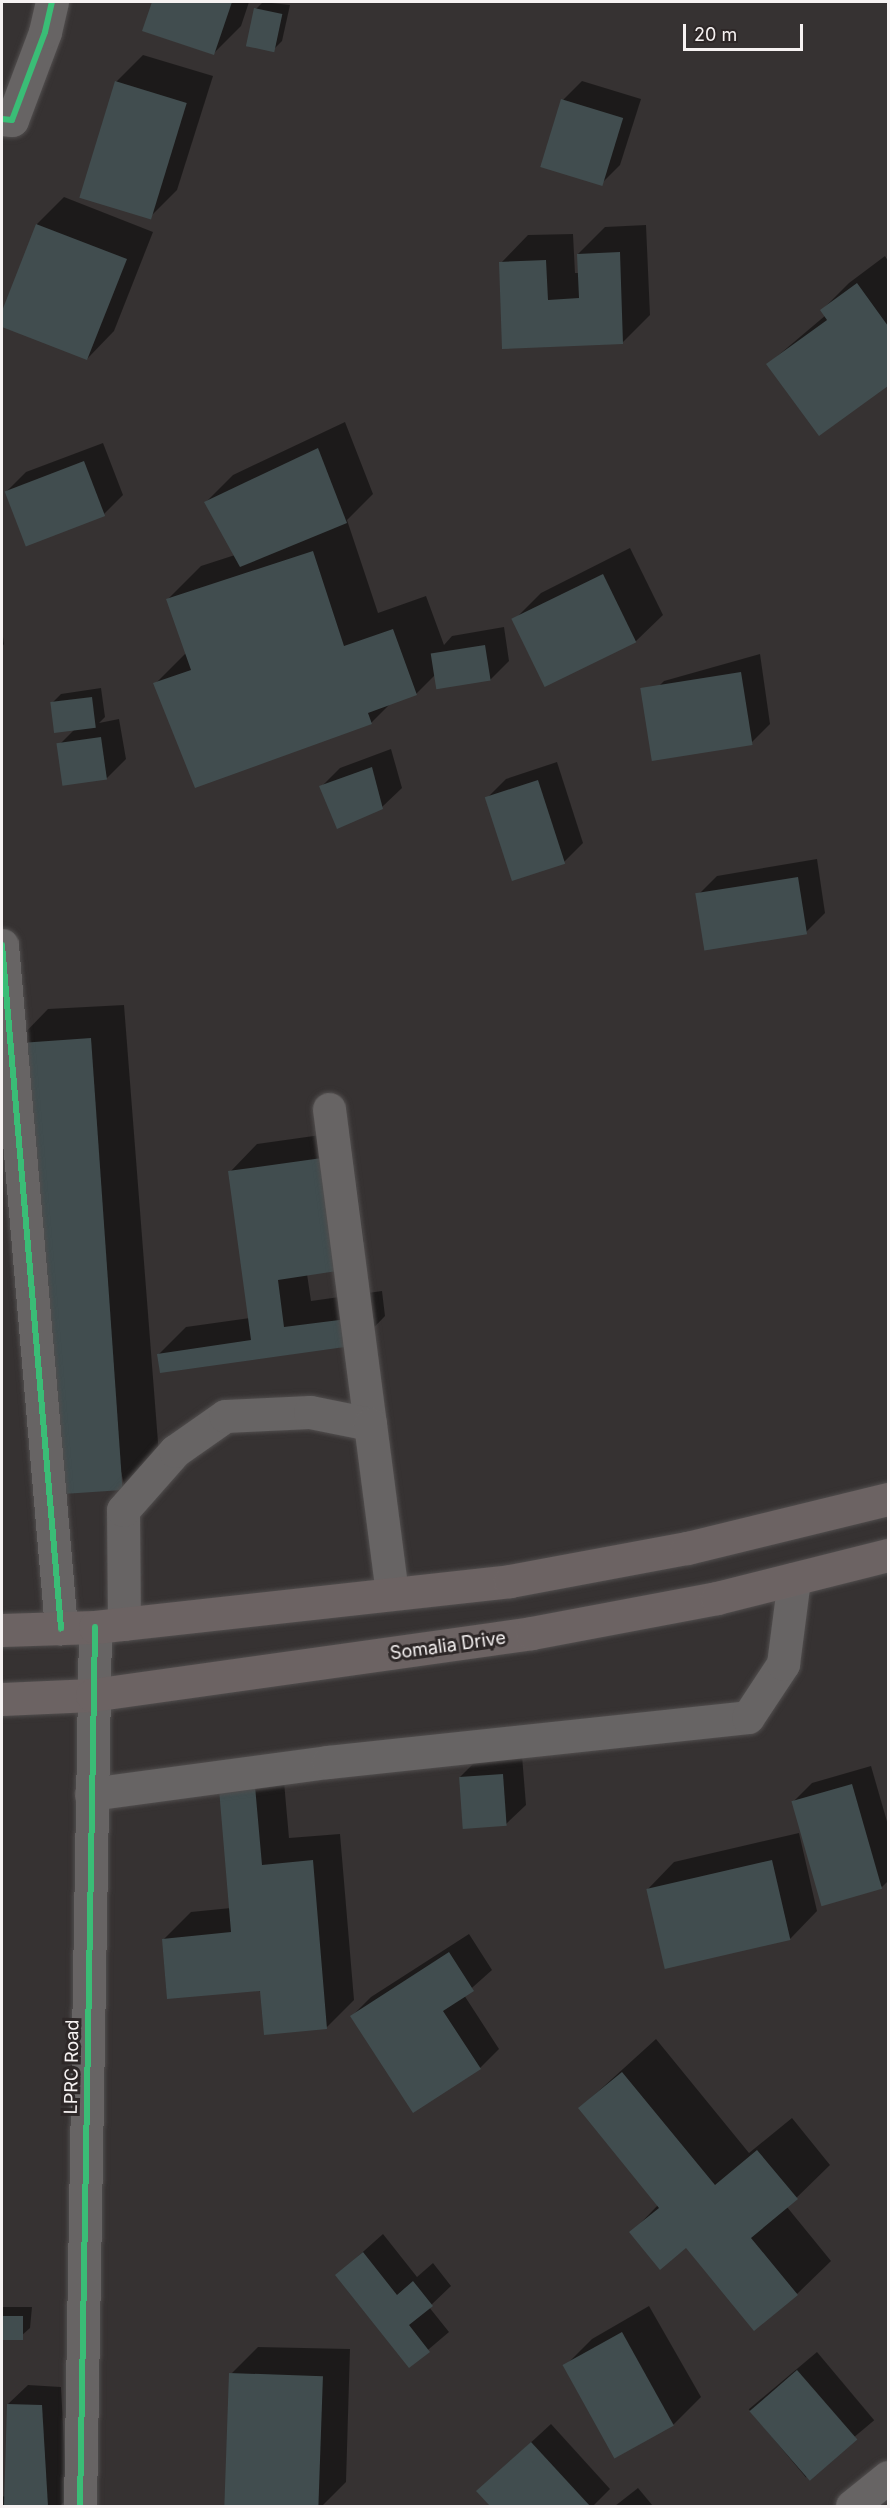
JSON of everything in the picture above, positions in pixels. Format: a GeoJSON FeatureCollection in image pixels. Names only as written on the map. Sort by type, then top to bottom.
{"type":"FeatureCollection","features":[{"type":"Feature","properties":{"kind":"main road"},"geometry":{"type":"LineString","coordinates":[[2,1630],[109,1626],[510,1581],[687,1548],[888,1498]]}},
{"type":"Feature","properties":{"kind":"main road","name":"Somalia Drive"},"geometry":{"type":"LineString","coordinates":[[2,1699],[92,1695],[532,1634],[794,1579],[888,1555]]}},
{"type":"Feature","properties":{"kind":"street"},"geometry":{"type":"LineString","coordinates":[[2,119],[12,120],[45,32],[52,2]]}},
{"type":"Feature","properties":{"kind":"street"},"geometry":{"type":"LineString","coordinates":[[2,945],[62,1628]]}},
{"type":"Feature","properties":{"kind":"street"},"geometry":{"type":"LineString","coordinates":[[329,1108],[392,1593]]}},
{"type":"Feature","properties":{"kind":"street","name":"LPRC Road"},"geometry":{"type":"LineString","coordinates":[[80,2506],[92,1695],[109,1626],[123,1510],[175,1451],[225,1416],[310,1412],[370,1424]]}},
{"type":"Feature","properties":{"kind":"street"},"geometry":{"type":"LineString","coordinates":[[91,1794],[328,1762],[747,1717],[783,1664],[794,1579]]}},
{"type":"Feature","properties":{"kind":"street"},"geometry":{"type":"LineString","coordinates":[[852,2506],[888,2477]]}},
{"type":"Feature","properties":{"kind":"building"},"geometry":{"type":"Polygon","coordinates":[[[152,2],[232,2],[214,55],[142,31],[152,2]]]}},
{"type":"Feature","properties":{"kind":"building"},"geometry":{"type":"Polygon","coordinates":[[[254,8],[282,14],[274,52],[246,46],[254,8]]]}},
{"type":"Feature","properties":{"kind":"building"},"geometry":{"type":"Polygon","coordinates":[[[115,81],[187,103],[151,220],[79,198],[115,81]]]}},
{"type":"Feature","properties":{"kind":"building"},"geometry":{"type":"Polygon","coordinates":[[[561,99],[623,118],[602,186],[540,167],[561,99]]]}},
{"type":"Feature","properties":{"kind":"building"},"geometry":{"type":"Polygon","coordinates":[[[36,224],[127,259],[87,360],[2,327],[2,311],[36,224]]]}},
{"type":"Feature","properties":{"kind":"building"},"geometry":{"type":"Polygon","coordinates":[[[620,252],[623,344],[502,349],[499,262],[546,260],[548,300],[579,298],[577,254],[620,252]]]}},
{"type":"Feature","properties":{"kind":"building"},"geometry":{"type":"Polygon","coordinates":[[[857,283],[888,326],[888,386],[819,436],[766,364],[827,320],[820,310],[857,283]]]}},
{"type":"Feature","properties":{"kind":"building"},"geometry":{"type":"Polygon","coordinates":[[[318,448],[347,523],[240,567],[204,502],[318,448]]]}},
{"type":"Feature","properties":{"kind":"building"},"geometry":{"type":"Polygon","coordinates":[[[84,461],[105,516],[26,547],[5,491],[84,461]]]}},
{"type":"Feature","properties":{"kind":"building"},"geometry":{"type":"Polygon","coordinates":[[[313,551],[344,646],[393,629],[417,695],[368,713],[372,724],[195,788],[153,683],[191,670],[166,599],[313,551]]]}},
{"type":"Feature","properties":{"kind":"building"},"geometry":{"type":"Polygon","coordinates":[[[603,574],[636,642],[545,687],[511,619],[603,574]]]}},
{"type":"Feature","properties":{"kind":"building"},"geometry":{"type":"Polygon","coordinates":[[[485,645],[491,681],[436,689],[431,654],[485,645]]]}},
{"type":"Feature","properties":{"kind":"building"},"geometry":{"type":"Polygon","coordinates":[[[741,672],[753,745],[652,761],[640,688],[741,672]]]}},
{"type":"Feature","properties":{"kind":"building"},"geometry":{"type":"Polygon","coordinates":[[[92,697],[96,728],[54,733],[50,702],[92,697]]]}},
{"type":"Feature","properties":{"kind":"building"},"geometry":{"type":"Polygon","coordinates":[[[101,737],[107,780],[62,786],[56,743],[101,737]]]}},
{"type":"Feature","properties":{"kind":"building"},"geometry":{"type":"Polygon","coordinates":[[[372,767],[383,809],[337,829],[319,786],[372,767]]]}},
{"type":"Feature","properties":{"kind":"building"},"geometry":{"type":"Polygon","coordinates":[[[538,780],[565,864],[512,881],[485,797],[538,780]]]}},
{"type":"Feature","properties":{"kind":"building"},"geometry":{"type":"Polygon","coordinates":[[[798,877],[807,934],[704,951],[695,893],[798,877]]]}},
{"type":"Feature","properties":{"kind":"building"},"geometry":{"type":"Polygon","coordinates":[[[91,1038],[123,1490],[45,1495],[13,1043],[91,1038]]]}},
{"type":"Feature","properties":{"kind":"building"},"geometry":{"type":"Polygon","coordinates":[[[322,1158],[337,1271],[278,1280],[284,1327],[355,1318],[359,1345],[160,1373],[157,1354],[251,1340],[228,1171],[322,1158]]]}},
{"type":"Feature","properties":{"kind":"building"},"geometry":{"type":"Polygon","coordinates":[[[503,1774],[507,1826],[463,1829],[459,1777],[503,1774]]]}},
{"type":"Feature","properties":{"kind":"building"},"geometry":{"type":"Polygon","coordinates":[[[852,1784],[882,1889],[821,1906],[791,1801],[852,1784]]]}},
{"type":"Feature","properties":{"kind":"building"},"geometry":{"type":"Polygon","coordinates":[[[255,1786],[262,1865],[313,1860],[327,2029],[264,2035],[260,1991],[167,1999],[162,1939],[231,1932],[219,1789],[255,1786]]]}},
{"type":"Feature","properties":{"kind":"building"},"geometry":{"type":"Polygon","coordinates":[[[772,1860],[790,1940],[665,1969],[646,1889],[772,1860]]]}},
{"type":"Feature","properties":{"kind":"building"},"geometry":{"type":"Polygon","coordinates":[[[449,1952],[474,1991],[443,2011],[481,2069],[413,2113],[350,2016],[449,1952]]]}},
{"type":"Feature","properties":{"kind":"building"},"geometry":{"type":"Polygon","coordinates":[[[622,2072],[715,2185],[757,2150],[798,2199],[751,2238],[798,2295],[754,2331],[686,2248],[660,2270],[629,2232],[659,2208],[578,2108],[622,2072]]]}},
{"type":"Feature","properties":{"kind":"building"},"geometry":{"type":"Polygon","coordinates":[[[363,2252],[397,2295],[413,2281],[433,2306],[409,2325],[430,2352],[409,2368],[335,2275],[363,2252]]]}},
{"type":"Feature","properties":{"kind":"building"},"geometry":{"type":"Polygon","coordinates":[[[2,2316],[23,2316],[23,2340],[2,2340],[2,2316]]]}},
{"type":"Feature","properties":{"kind":"building"},"geometry":{"type":"Polygon","coordinates":[[[622,2332],[674,2426],[614,2459],[563,2365],[622,2332]]]}},
{"type":"Feature","properties":{"kind":"building"},"geometry":{"type":"Polygon","coordinates":[[[797,2370],[857,2439],[810,2481],[749,2411],[797,2370]]]}},
{"type":"Feature","properties":{"kind":"building"},"geometry":{"type":"Polygon","coordinates":[[[229,2373],[323,2376],[318,2506],[224,2506],[229,2373]]]}},
{"type":"Feature","properties":{"kind":"building"},"geometry":{"type":"Polygon","coordinates":[[[7,2404],[42,2405],[48,2506],[4,2506],[7,2404]]]}},
{"type":"Feature","properties":{"kind":"building"},"geometry":{"type":"Polygon","coordinates":[[[531,2442],[590,2506],[490,2506],[476,2491],[531,2442]]]}},
{"type":"Feature","properties":{"kind":"cycle path"},"geometry":{"type":"LineString","coordinates":[[2,119],[12,120],[45,32],[52,2]]}},
{"type":"Feature","properties":{"kind":"cycle path"},"geometry":{"type":"LineString","coordinates":[[2,945],[61,1628]]}},
{"type":"Feature","properties":{"kind":"cycle path"},"geometry":{"type":"LineString","coordinates":[[80,2506],[95,1627]]}}]}
